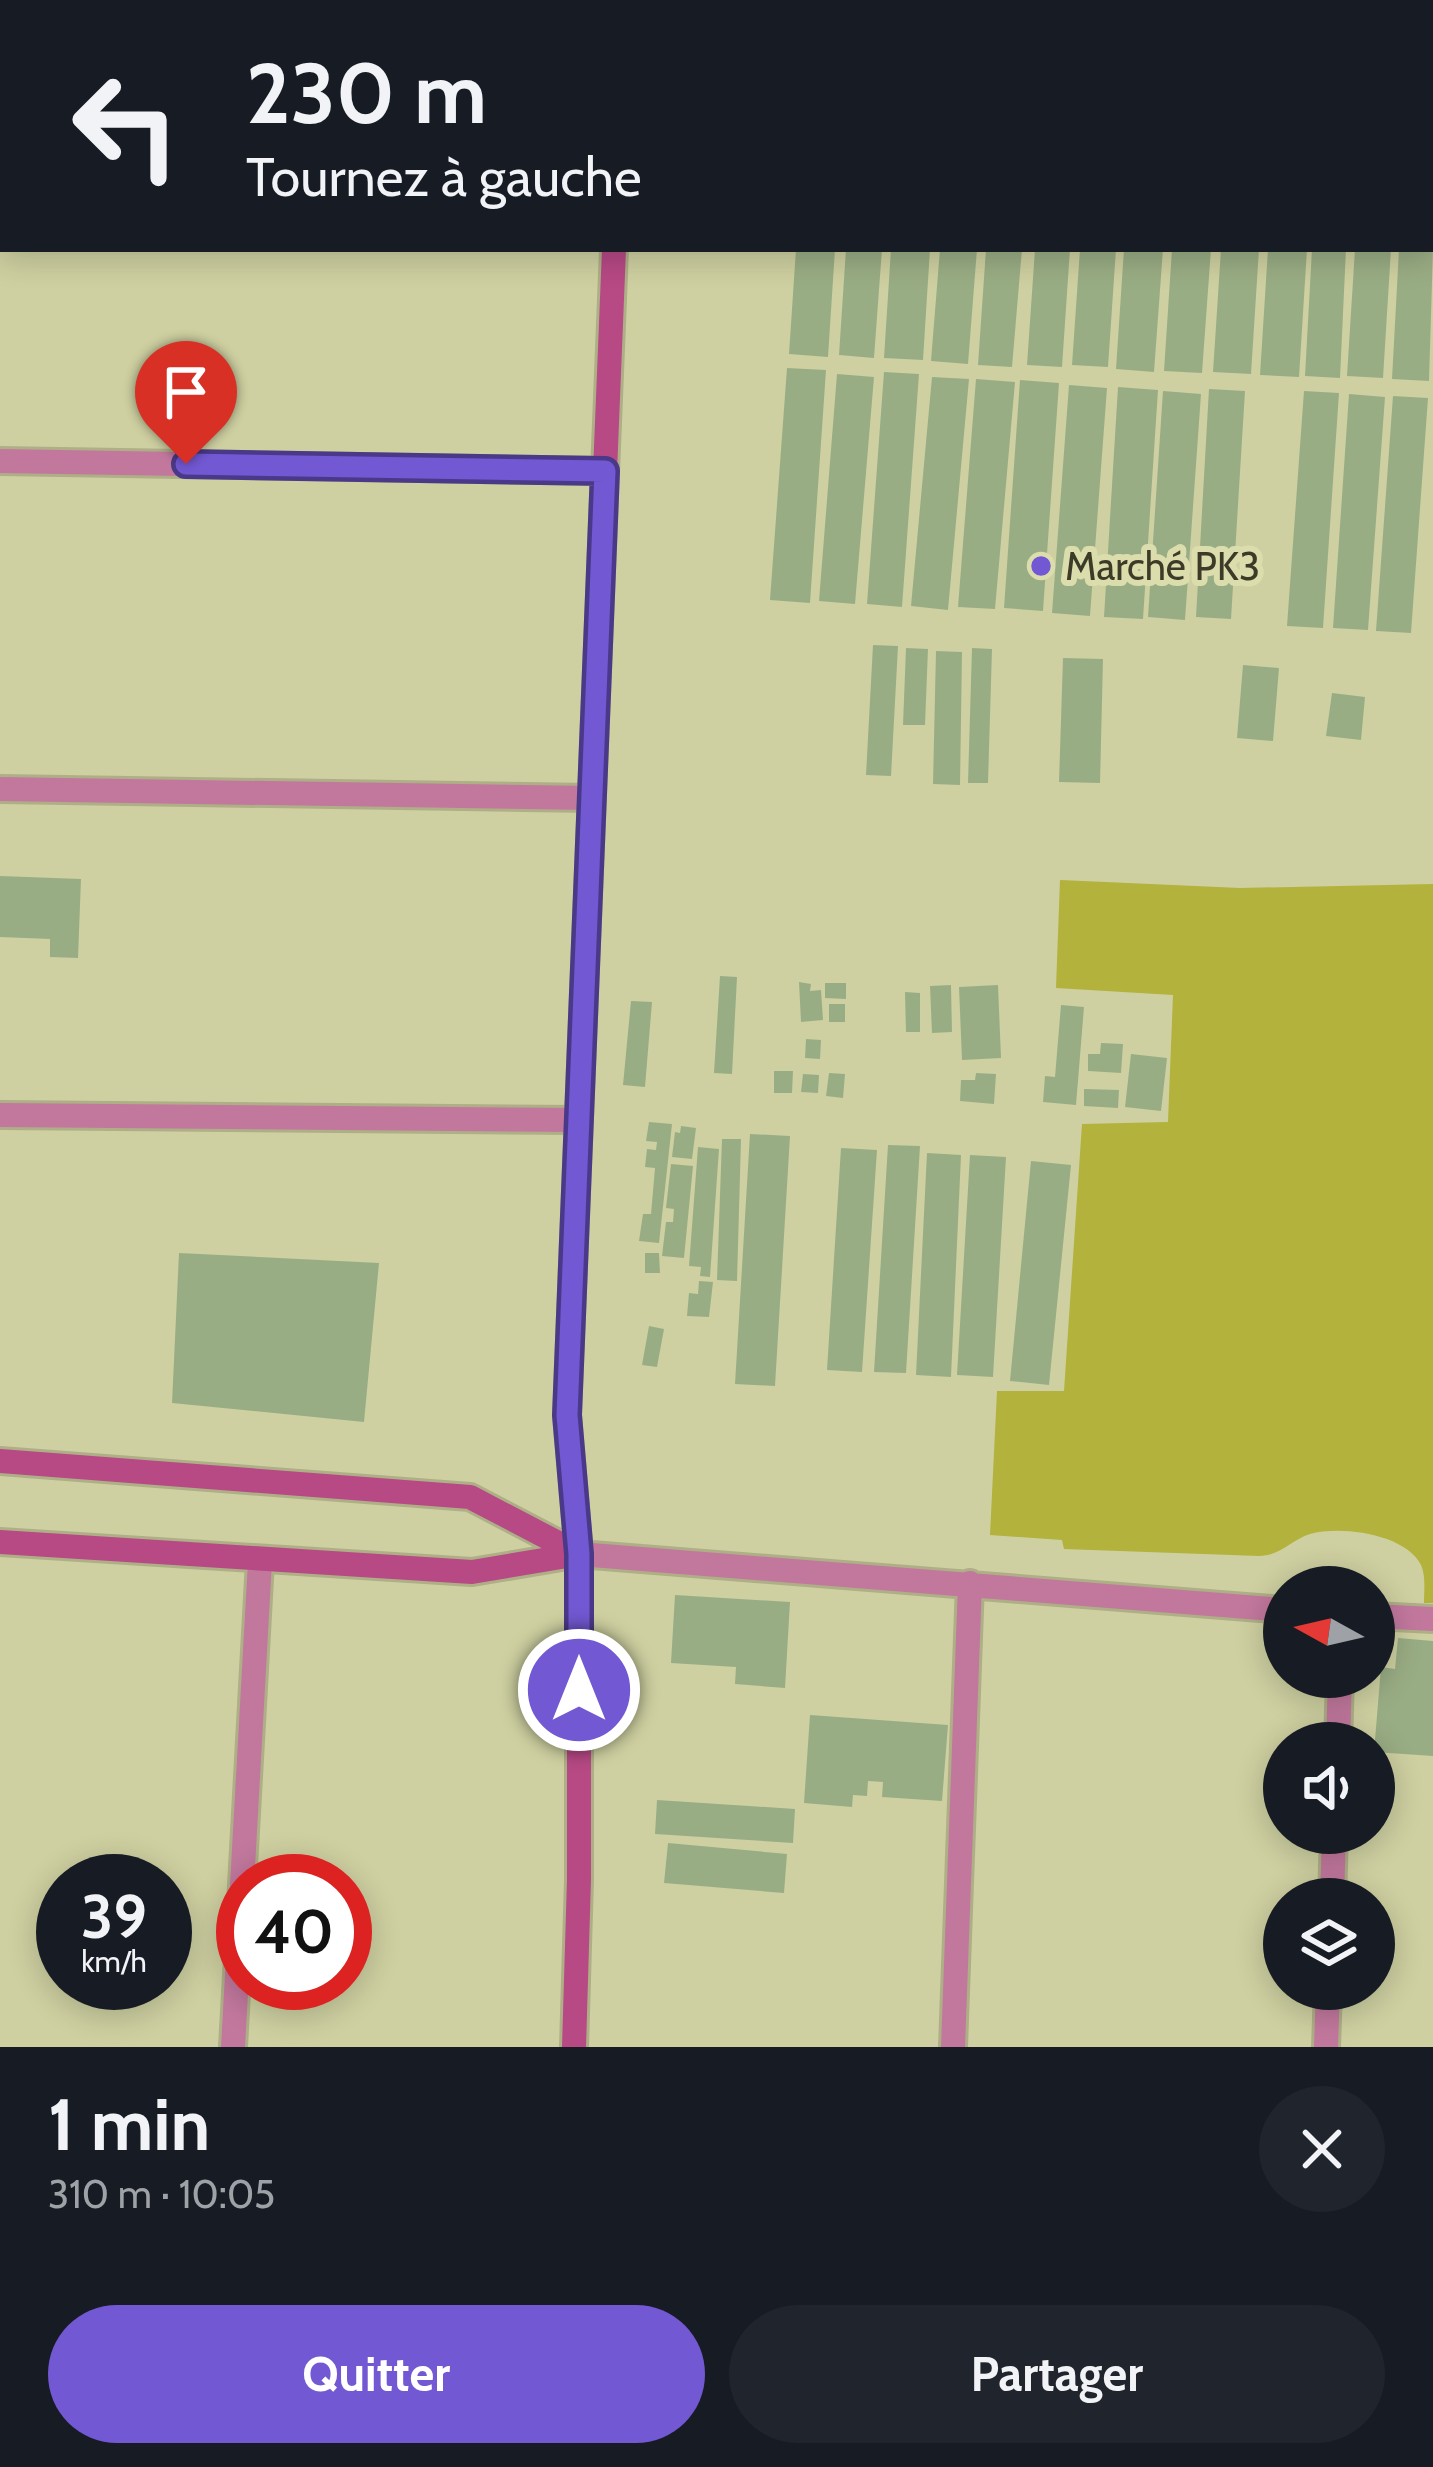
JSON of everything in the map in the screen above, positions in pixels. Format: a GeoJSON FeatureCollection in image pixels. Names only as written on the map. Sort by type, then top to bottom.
{"type":"FeatureCollection","features":[{"type":"Feature","properties":{"kind":"street"},"geometry":{"type":"LineString","coordinates":[[574,2047],[579,1554],[567,1415],[614,252]]}},
{"type":"Feature","properties":{"kind":"street"},"geometry":{"type":"LineString","coordinates":[[0,461],[605,471]]}},
{"type":"Feature","properties":{"kind":"street"},"geometry":{"type":"LineString","coordinates":[[0,789],[592,798]]}},
{"type":"Feature","properties":{"kind":"street"},"geometry":{"type":"LineString","coordinates":[[0,1115],[579,1120]]}},
{"type":"Feature","properties":{"kind":"street"},"geometry":{"type":"LineString","coordinates":[[0,1461],[470,1497],[579,1554]]}},
{"type":"Feature","properties":{"kind":"street"},"geometry":{"type":"LineString","coordinates":[[0,1543],[472,1572],[579,1554],[1263,1608]]}},
{"type":"Feature","properties":{"kind":"street"},"geometry":{"type":"LineString","coordinates":[[233,2047],[260,1562]]}},
{"type":"Feature","properties":{"kind":"street"},"geometry":{"type":"LineString","coordinates":[[953,2047],[970,1583]]}},
{"type":"Feature","properties":{"kind":"street"},"geometry":{"type":"LineString","coordinates":[[1395,1617],[1433,1618]]}},
{"type":"Feature","properties":{"kind":"street"},"geometry":{"type":"LineString","coordinates":[[1326,2047],[1327,2010]]}},
{"type":"Feature","properties":{"kind":"shaded area"},"geometry":{"type":"Polygon","coordinates":[[[1060,880],[1240,888],[1433,884],[1433,1603],[1424,1603],[1423,1569],[1413,1554],[1372,1534],[1323,1531],[1259,1556],[1064,1549],[1062,1540],[990,1535],[997,1391],[1064,1391],[1082,1124],[1168,1122],[1173,995],[1056,988],[1060,880]]]}},
{"type":"Feature","properties":{"kind":"building"},"geometry":{"type":"Polygon","coordinates":[[[796,252],[835,252],[828,357],[789,354],[796,252]]]}},
{"type":"Feature","properties":{"kind":"building"},"geometry":{"type":"Polygon","coordinates":[[[846,252],[882,252],[874,358],[839,355],[846,252]]]}},
{"type":"Feature","properties":{"kind":"building"},"geometry":{"type":"Polygon","coordinates":[[[891,252],[930,252],[923,360],[884,358],[891,252]]]}},
{"type":"Feature","properties":{"kind":"building"},"geometry":{"type":"Polygon","coordinates":[[[940,252],[977,252],[968,364],[931,361],[940,252]]]}},
{"type":"Feature","properties":{"kind":"building"},"geometry":{"type":"Polygon","coordinates":[[[986,252],[1022,252],[1012,367],[978,365],[986,252]]]}},
{"type":"Feature","properties":{"kind":"building"},"geometry":{"type":"Polygon","coordinates":[[[1035,252],[1070,252],[1062,367],[1027,365],[1035,252]]]}},
{"type":"Feature","properties":{"kind":"building"},"geometry":{"type":"Polygon","coordinates":[[[1080,252],[1116,252],[1108,367],[1072,365],[1080,252]]]}},
{"type":"Feature","properties":{"kind":"building"},"geometry":{"type":"Polygon","coordinates":[[[1124,252],[1163,252],[1154,372],[1116,369],[1124,252]]]}},
{"type":"Feature","properties":{"kind":"building"},"geometry":{"type":"Polygon","coordinates":[[[1172,252],[1211,252],[1202,373],[1164,371],[1172,252]]]}},
{"type":"Feature","properties":{"kind":"building"},"geometry":{"type":"Polygon","coordinates":[[[1221,252],[1259,252],[1251,374],[1213,372],[1221,252]]]}},
{"type":"Feature","properties":{"kind":"building"},"geometry":{"type":"Polygon","coordinates":[[[1268,252],[1307,252],[1299,377],[1260,375],[1268,252]]]}},
{"type":"Feature","properties":{"kind":"building"},"geometry":{"type":"Polygon","coordinates":[[[1312,252],[1346,252],[1340,378],[1305,376],[1312,252]]]}},
{"type":"Feature","properties":{"kind":"building"},"geometry":{"type":"Polygon","coordinates":[[[1355,252],[1391,252],[1383,378],[1347,376],[1355,252]]]}},
{"type":"Feature","properties":{"kind":"building"},"geometry":{"type":"Polygon","coordinates":[[[1399,252],[1433,252],[1429,381],[1392,379],[1399,252]]]}},
{"type":"Feature","properties":{"kind":"building"},"geometry":{"type":"Polygon","coordinates":[[[787,368],[826,370],[810,603],[770,600],[787,368]]]}},
{"type":"Feature","properties":{"kind":"building"},"geometry":{"type":"Polygon","coordinates":[[[884,372],[919,374],[902,607],[867,604],[884,372]]]}},
{"type":"Feature","properties":{"kind":"building"},"geometry":{"type":"Polygon","coordinates":[[[837,374],[874,377],[855,604],[819,601],[837,374]]]}},
{"type":"Feature","properties":{"kind":"building"},"geometry":{"type":"Polygon","coordinates":[[[932,377],[969,379],[948,610],[911,606],[932,377]]]}},
{"type":"Feature","properties":{"kind":"building"},"geometry":{"type":"Polygon","coordinates":[[[976,379],[1015,382],[995,609],[958,607],[976,379]]]}},
{"type":"Feature","properties":{"kind":"building"},"geometry":{"type":"Polygon","coordinates":[[[1020,380],[1059,383],[1043,611],[1004,608],[1020,380]]]}},
{"type":"Feature","properties":{"kind":"building"},"geometry":{"type":"Polygon","coordinates":[[[1069,385],[1107,388],[1090,616],[1052,613],[1069,385]]]}},
{"type":"Feature","properties":{"kind":"building"},"geometry":{"type":"Polygon","coordinates":[[[1118,387],[1158,390],[1143,619],[1104,617],[1118,387]]]}},
{"type":"Feature","properties":{"kind":"building"},"geometry":{"type":"Polygon","coordinates":[[[1209,389],[1245,391],[1231,619],[1196,617],[1209,389]]]}},
{"type":"Feature","properties":{"kind":"building"},"geometry":{"type":"Polygon","coordinates":[[[1163,391],[1201,394],[1185,620],[1148,617],[1163,391]]]}},
{"type":"Feature","properties":{"kind":"building"},"geometry":{"type":"Polygon","coordinates":[[[1304,391],[1339,393],[1323,628],[1287,626],[1304,391]]]}},
{"type":"Feature","properties":{"kind":"building"},"geometry":{"type":"Polygon","coordinates":[[[1349,394],[1385,397],[1368,630],[1333,628],[1349,394]]]}},
{"type":"Feature","properties":{"kind":"building"},"geometry":{"type":"Polygon","coordinates":[[[1393,396],[1428,398],[1411,633],[1376,631],[1393,396]]]}},
{"type":"Feature","properties":{"kind":"building"},"geometry":{"type":"Polygon","coordinates":[[[873,645],[898,646],[891,776],[866,775],[873,645]]]}},
{"type":"Feature","properties":{"kind":"building"},"geometry":{"type":"Polygon","coordinates":[[[906,648],[928,649],[925,725],[903,725],[906,648]]]}},
{"type":"Feature","properties":{"kind":"building"},"geometry":{"type":"Polygon","coordinates":[[[972,648],[992,649],[988,783],[968,783],[972,648]]]}},
{"type":"Feature","properties":{"kind":"building"},"geometry":{"type":"Polygon","coordinates":[[[936,651],[962,652],[960,785],[933,784],[936,651]]]}},
{"type":"Feature","properties":{"kind":"building"},"geometry":{"type":"Polygon","coordinates":[[[1063,658],[1103,659],[1100,783],[1059,782],[1063,658]]]}},
{"type":"Feature","properties":{"kind":"building"},"geometry":{"type":"Polygon","coordinates":[[[1243,665],[1279,668],[1273,741],[1237,738],[1243,665]]]}},
{"type":"Feature","properties":{"kind":"building"},"geometry":{"type":"Polygon","coordinates":[[[1332,693],[1365,697],[1361,740],[1326,736],[1332,693]]]}},
{"type":"Feature","properties":{"kind":"building"},"geometry":{"type":"Polygon","coordinates":[[[0,876],[81,879],[78,958],[50,957],[50,939],[0,937],[0,876]]]}},
{"type":"Feature","properties":{"kind":"building"},"geometry":{"type":"Polygon","coordinates":[[[720,976],[737,977],[732,1074],[714,1073],[720,976]]]}},
{"type":"Feature","properties":{"kind":"building"},"geometry":{"type":"Polygon","coordinates":[[[799,982],[811,984],[810,991],[821,990],[823,1020],[801,1022],[799,982]]]}},
{"type":"Feature","properties":{"kind":"building"},"geometry":{"type":"Polygon","coordinates":[[[825,983],[846,983],[846,999],[825,998],[825,983]]]}},
{"type":"Feature","properties":{"kind":"building"},"geometry":{"type":"Polygon","coordinates":[[[951,985],[952,1032],[932,1033],[930,986],[951,985]]]}},
{"type":"Feature","properties":{"kind":"building"},"geometry":{"type":"Polygon","coordinates":[[[998,985],[1001,1058],[962,1060],[959,987],[998,985]]]}},
{"type":"Feature","properties":{"kind":"building"},"geometry":{"type":"Polygon","coordinates":[[[905,992],[920,993],[920,1032],[906,1032],[905,992]]]}},
{"type":"Feature","properties":{"kind":"building"},"geometry":{"type":"Polygon","coordinates":[[[631,1001],[652,1002],[645,1087],[623,1085],[631,1001]]]}},
{"type":"Feature","properties":{"kind":"building"},"geometry":{"type":"Polygon","coordinates":[[[829,1004],[845,1004],[845,1022],[829,1022],[829,1004]]]}},
{"type":"Feature","properties":{"kind":"building"},"geometry":{"type":"Polygon","coordinates":[[[1061,1005],[1084,1007],[1076,1105],[1043,1102],[1045,1076],[1055,1077],[1061,1005]]]}},
{"type":"Feature","properties":{"kind":"building"},"geometry":{"type":"Polygon","coordinates":[[[806,1039],[821,1040],[820,1059],[805,1058],[806,1039]]]}},
{"type":"Feature","properties":{"kind":"building"},"geometry":{"type":"Polygon","coordinates":[[[1101,1043],[1123,1044],[1121,1073],[1088,1071],[1088,1054],[1100,1054],[1101,1043]]]}},
{"type":"Feature","properties":{"kind":"building"},"geometry":{"type":"Polygon","coordinates":[[[1131,1054],[1167,1058],[1161,1111],[1125,1107],[1131,1054]]]}},
{"type":"Feature","properties":{"kind":"building"},"geometry":{"type":"Polygon","coordinates":[[[774,1071],[793,1071],[792,1093],[774,1093],[774,1071]]]}},
{"type":"Feature","properties":{"kind":"building"},"geometry":{"type":"Polygon","coordinates":[[[829,1073],[845,1074],[843,1098],[826,1096],[829,1073]]]}},
{"type":"Feature","properties":{"kind":"building"},"geometry":{"type":"Polygon","coordinates":[[[976,1073],[996,1074],[994,1104],[960,1101],[961,1080],[975,1080],[976,1073]]]}},
{"type":"Feature","properties":{"kind":"building"},"geometry":{"type":"Polygon","coordinates":[[[803,1074],[819,1075],[818,1093],[801,1092],[803,1074]]]}},
{"type":"Feature","properties":{"kind":"building"},"geometry":{"type":"Polygon","coordinates":[[[1084,1089],[1119,1090],[1118,1108],[1084,1106],[1084,1089]]]}},
{"type":"Feature","properties":{"kind":"building"},"geometry":{"type":"Polygon","coordinates":[[[649,1122],[672,1124],[659,1243],[639,1241],[643,1214],[651,1214],[655,1168],[645,1167],[647,1149],[656,1150],[657,1142],[646,1141],[649,1122]]]}},
{"type":"Feature","properties":{"kind":"building"},"geometry":{"type":"Polygon","coordinates":[[[681,1126],[696,1128],[692,1159],[672,1157],[675,1132],[680,1133],[681,1126]]]}},
{"type":"Feature","properties":{"kind":"building"},"geometry":{"type":"Polygon","coordinates":[[[750,1134],[790,1136],[775,1386],[735,1384],[750,1134]]]}},
{"type":"Feature","properties":{"kind":"building"},"geometry":{"type":"Polygon","coordinates":[[[722,1139],[741,1139],[737,1281],[717,1280],[722,1139]]]}},
{"type":"Feature","properties":{"kind":"building"},"geometry":{"type":"Polygon","coordinates":[[[888,1145],[920,1146],[906,1373],[874,1372],[888,1145]]]}},
{"type":"Feature","properties":{"kind":"building"},"geometry":{"type":"Polygon","coordinates":[[[698,1147],[719,1149],[710,1277],[700,1276],[701,1267],[689,1266],[698,1147]]]}},
{"type":"Feature","properties":{"kind":"building"},"geometry":{"type":"Polygon","coordinates":[[[841,1148],[877,1150],[862,1372],[827,1370],[841,1148]]]}},
{"type":"Feature","properties":{"kind":"building"},"geometry":{"type":"Polygon","coordinates":[[[927,1153],[961,1155],[951,1377],[916,1375],[927,1153]]]}},
{"type":"Feature","properties":{"kind":"building"},"geometry":{"type":"Polygon","coordinates":[[[970,1155],[1006,1157],[993,1377],[957,1375],[970,1155]]]}},
{"type":"Feature","properties":{"kind":"building"},"geometry":{"type":"Polygon","coordinates":[[[1031,1161],[1071,1165],[1049,1385],[1010,1381],[1031,1161]]]}},
{"type":"Feature","properties":{"kind":"building"},"geometry":{"type":"Polygon","coordinates":[[[671,1164],[693,1166],[684,1258],[662,1256],[666,1222],[673,1222],[674,1209],[666,1208],[671,1164]]]}},
{"type":"Feature","properties":{"kind":"building"},"geometry":{"type":"Polygon","coordinates":[[[179,1253],[379,1263],[364,1422],[172,1403],[179,1253]]]}},
{"type":"Feature","properties":{"kind":"building"},"geometry":{"type":"Polygon","coordinates":[[[645,1253],[659,1253],[660,1273],[645,1273],[645,1253]]]}},
{"type":"Feature","properties":{"kind":"building"},"geometry":{"type":"Polygon","coordinates":[[[699,1281],[713,1282],[709,1317],[687,1316],[689,1293],[698,1294],[699,1281]]]}},
{"type":"Feature","properties":{"kind":"building"},"geometry":{"type":"Polygon","coordinates":[[[649,1326],[664,1329],[657,1367],[642,1365],[649,1326]]]}},
{"type":"Feature","properties":{"kind":"building"},"geometry":{"type":"Polygon","coordinates":[[[675,1595],[790,1602],[785,1688],[735,1684],[736,1667],[671,1663],[675,1595]]]}},
{"type":"Feature","properties":{"kind":"building"},"geometry":{"type":"Polygon","coordinates":[[[1398,1638],[1433,1641],[1433,1756],[1395,1753],[1395,1722],[1376,1722],[1378,1698],[1395,1698],[1398,1638]]]}},
{"type":"Feature","properties":{"kind":"building"},"geometry":{"type":"Polygon","coordinates":[[[810,1715],[948,1725],[942,1801],[882,1797],[883,1782],[868,1781],[867,1796],[853,1795],[852,1807],[804,1803],[810,1715]]]}},
{"type":"Feature","properties":{"kind":"building"},"geometry":{"type":"Polygon","coordinates":[[[657,1800],[795,1809],[793,1843],[655,1834],[657,1800]]]}},
{"type":"Feature","properties":{"kind":"building"},"geometry":{"type":"Polygon","coordinates":[[[668,1843],[787,1854],[784,1893],[664,1883],[668,1843]]]}},
{"type":"Feature","properties":{"kind":"place","name":"Marché PK3"},"geometry":{"type":"Point","coordinates":[1041,566]}},
{"type":"Feature","properties":{"kind":"route"},"geometry":{"type":"LineString","coordinates":[[186,464],[605,471],[567,1415],[579,1554],[579,1690]]}}]}
